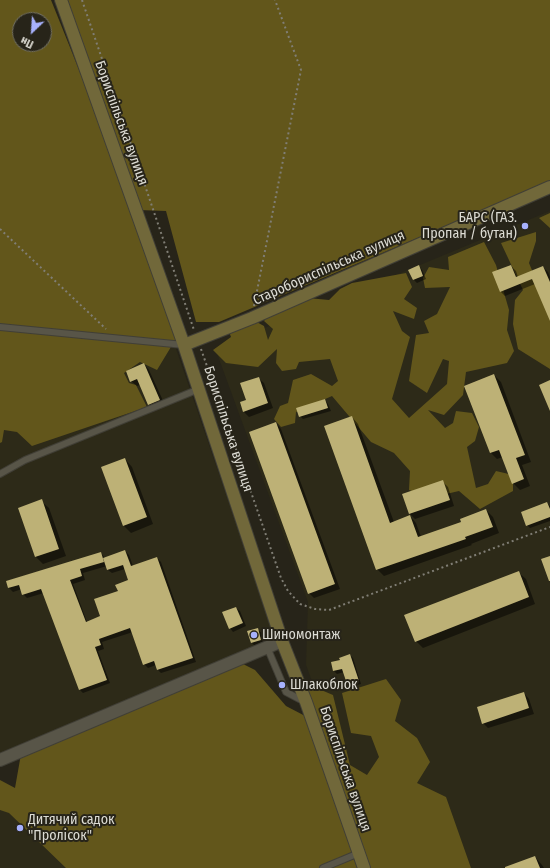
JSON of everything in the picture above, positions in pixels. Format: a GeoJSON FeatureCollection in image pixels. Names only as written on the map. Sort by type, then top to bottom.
{"type":"FeatureCollection","features":[{"type":"Feature","properties":{"kind":"main road","name":"Бориспільська вулиця"},"geometry":{"type":"LineString","coordinates":[[61,0],[184,345],[282,641],[306,702],[364,868]]}},
{"type":"Feature","properties":{"kind":"main road","name":"Старобориспільська вулиця"},"geometry":{"type":"LineString","coordinates":[[184,345],[252,318],[550,187]]}},
{"type":"Feature","properties":{"kind":"street"},"geometry":{"type":"LineString","coordinates":[[0,760],[282,641]]}},
{"type":"Feature","properties":{"kind":"lane"},"geometry":{"type":"LineString","coordinates":[[0,327],[184,345]]}},
{"type":"Feature","properties":{"kind":"lane"},"geometry":{"type":"LineString","coordinates":[[0,474],[25,460],[199,390]]}},
{"type":"Feature","properties":{"kind":"lane"},"geometry":{"type":"LineString","coordinates":[[267,647],[286,692],[306,702]]}},
{"type":"Feature","properties":{"kind":"lane"},"geometry":{"type":"LineString","coordinates":[[323,868],[359,853]]}},
{"type":"Feature","properties":{"kind":"path"},"geometry":{"type":"LineString","coordinates":[[82,0],[198,340],[281,578],[288,591],[300,604],[329,610],[550,527]]}},
{"type":"Feature","properties":{"kind":"path"},"geometry":{"type":"LineString","coordinates":[[252,318],[301,70],[275,0]]}},
{"type":"Feature","properties":{"kind":"path"},"geometry":{"type":"LineString","coordinates":[[0,229],[115,339]]}},
{"type":"Feature","properties":{"kind":"shaded area"},"geometry":{"type":"Polygon","coordinates":[[[0,0],[51,0],[110,147],[177,337],[157,370],[140,362],[124,373],[129,383],[136,385],[147,407],[32,446],[17,432],[4,430],[2,442],[0,443],[0,0]]]}},
{"type":"Feature","properties":{"kind":"shaded area"},"geometry":{"type":"Polygon","coordinates":[[[57,0],[550,0],[550,182],[219,322],[196,322],[166,211],[139,210],[57,0]]]}},
{"type":"Feature","properties":{"kind":"shaded area"},"geometry":{"type":"Polygon","coordinates":[[[550,211],[550,868],[381,868],[306,665],[308,602],[215,348],[550,211]]]}},
{"type":"Feature","properties":{"kind":"shaded area"},"geometry":{"type":"Polygon","coordinates":[[[550,213],[550,228],[539,218],[550,213]]]}},
{"type":"Feature","properties":{"kind":"shaded area"},"geometry":{"type":"Polygon","coordinates":[[[536,232],[536,241],[529,263],[550,314],[550,369],[518,349],[513,324],[515,300],[523,290],[501,243],[536,232]]]}},
{"type":"Feature","properties":{"kind":"shaded area"},"geometry":{"type":"Polygon","coordinates":[[[484,242],[496,265],[509,310],[507,330],[514,351],[507,363],[466,372],[463,395],[444,415],[428,410],[445,428],[453,423],[456,411],[472,413],[479,427],[475,441],[467,447],[476,488],[488,484],[496,471],[513,475],[513,491],[480,509],[459,491],[446,494],[421,494],[409,490],[410,471],[394,453],[371,442],[332,396],[296,412],[295,423],[281,427],[274,419],[280,406],[288,403],[293,380],[311,374],[332,386],[338,381],[330,359],[299,362],[296,369],[282,371],[276,363],[277,349],[258,367],[226,363],[213,350],[231,337],[228,329],[253,320],[264,326],[268,340],[273,329],[264,321],[270,313],[308,298],[329,300],[340,289],[352,283],[406,273],[412,287],[404,299],[417,308],[414,319],[393,311],[402,331],[410,337],[392,399],[409,418],[447,384],[449,361],[443,359],[427,393],[409,381],[416,335],[429,333],[424,321],[437,314],[450,287],[425,288],[423,278],[429,267],[449,270],[448,257],[484,242]]]}},
{"type":"Feature","properties":{"kind":"shaded area"},"geometry":{"type":"Polygon","coordinates":[[[175,346],[272,628],[271,638],[264,644],[0,754],[0,416],[175,346]]]}},
{"type":"Feature","properties":{"kind":"shaded area"},"geometry":{"type":"Polygon","coordinates":[[[239,662],[255,670],[286,706],[309,718],[307,684],[333,695],[350,765],[367,775],[379,757],[371,736],[351,733],[342,693],[386,679],[401,700],[395,721],[417,738],[430,762],[417,783],[446,797],[471,868],[66,868],[9,813],[0,810],[0,780],[15,788],[21,754],[239,662]]]}},
{"type":"Feature","properties":{"kind":"shaded area","name":"Дитячий садок \"Пролісок\""},"geometry":{"type":"Polygon","coordinates":[[[0,788],[80,868],[0,868],[0,788]]]}},
{"type":"Feature","properties":{"kind":"building"},"geometry":{"type":"Polygon","coordinates":[[[419,265],[423,276],[413,280],[408,270],[419,265]]]}},
{"type":"Feature","properties":{"kind":"building"},"geometry":{"type":"Polygon","coordinates":[[[511,265],[516,277],[543,266],[550,282],[550,321],[532,279],[500,292],[492,272],[511,265]]]}},
{"type":"Feature","properties":{"kind":"building"},"geometry":{"type":"Polygon","coordinates":[[[144,363],[160,400],[148,405],[137,379],[130,382],[126,371],[144,363]]]}},
{"type":"Feature","properties":{"kind":"building"},"geometry":{"type":"Polygon","coordinates":[[[494,374],[525,455],[516,458],[524,479],[512,484],[499,450],[490,453],[464,386],[494,374]]]}},
{"type":"Feature","properties":{"kind":"building"},"geometry":{"type":"Polygon","coordinates":[[[259,377],[268,403],[243,412],[240,402],[246,400],[240,383],[259,377]]]}},
{"type":"Feature","properties":{"kind":"building"},"geometry":{"type":"Polygon","coordinates":[[[550,380],[550,411],[539,385],[550,380]]]}},
{"type":"Feature","properties":{"kind":"building"},"geometry":{"type":"Polygon","coordinates":[[[325,399],[328,408],[299,417],[296,408],[325,399]]]}},
{"type":"Feature","properties":{"kind":"building"},"geometry":{"type":"Polygon","coordinates":[[[352,416],[390,523],[410,515],[418,537],[461,522],[460,519],[486,509],[493,527],[465,537],[466,539],[376,570],[324,426],[352,416]]]}},
{"type":"Feature","properties":{"kind":"building"},"geometry":{"type":"Polygon","coordinates":[[[276,422],[335,584],[308,594],[249,432],[276,422]]]}},
{"type":"Feature","properties":{"kind":"building"},"geometry":{"type":"Polygon","coordinates":[[[125,458],[147,517],[123,526],[101,467],[125,458]]]}},
{"type":"Feature","properties":{"kind":"building"},"geometry":{"type":"Polygon","coordinates":[[[443,480],[450,500],[409,514],[402,494],[443,480]]]}},
{"type":"Feature","properties":{"kind":"building"},"geometry":{"type":"Polygon","coordinates":[[[42,499],[59,549],[35,557],[18,508],[42,499]]]}},
{"type":"Feature","properties":{"kind":"building"},"geometry":{"type":"Polygon","coordinates":[[[547,502],[550,509],[550,517],[526,526],[521,512],[547,502]]]}},
{"type":"Feature","properties":{"kind":"building"},"geometry":{"type":"Polygon","coordinates":[[[125,550],[131,566],[157,557],[193,658],[157,670],[154,661],[143,665],[130,628],[99,639],[101,645],[95,647],[107,680],[79,690],[41,589],[22,595],[19,585],[8,588],[6,581],[101,552],[104,562],[80,569],[82,576],[70,580],[86,622],[100,616],[94,599],[118,591],[115,585],[128,580],[123,565],[107,570],[103,558],[125,550]]]}},
{"type":"Feature","properties":{"kind":"building"},"geometry":{"type":"Polygon","coordinates":[[[550,556],[550,581],[549,581],[541,559],[550,556]]]}},
{"type":"Feature","properties":{"kind":"building"},"geometry":{"type":"Polygon","coordinates":[[[519,571],[529,597],[415,642],[404,615],[519,571]]]}},
{"type":"Feature","properties":{"kind":"building"},"geometry":{"type":"Polygon","coordinates":[[[236,607],[243,623],[229,629],[222,612],[236,607]]]}},
{"type":"Feature","properties":{"kind":"building","name":"Шиномонтаж"},"geometry":{"type":"Polygon","coordinates":[[[258,628],[261,640],[251,643],[247,631],[258,628]]]}},
{"type":"Feature","properties":{"kind":"building"},"geometry":{"type":"Polygon","coordinates":[[[350,654],[359,681],[347,684],[342,669],[333,671],[331,662],[340,660],[339,658],[350,654]]]}},
{"type":"Feature","properties":{"kind":"building"},"geometry":{"type":"Polygon","coordinates":[[[524,692],[529,708],[482,724],[477,707],[524,692]]]}},
{"type":"Feature","properties":{"kind":"building"},"geometry":{"type":"Polygon","coordinates":[[[535,856],[540,868],[505,868],[505,867],[535,856]]]}},
{"type":"Feature","properties":{"kind":"place","name":"БАРС (ГАЗ. Пропан / бутан)"},"geometry":{"type":"Point","coordinates":[525,226]}},
{"type":"Feature","properties":{"kind":"place","name":"Шиномонтаж"},"geometry":{"type":"Point","coordinates":[254,635]}},
{"type":"Feature","properties":{"kind":"place","name":"Шлакоблок"},"geometry":{"type":"Point","coordinates":[282,685]}},
{"type":"Feature","properties":{"kind":"place","name":"Дитячий садок \"Пролісок\""},"geometry":{"type":"Point","coordinates":[20,828]}}]}
